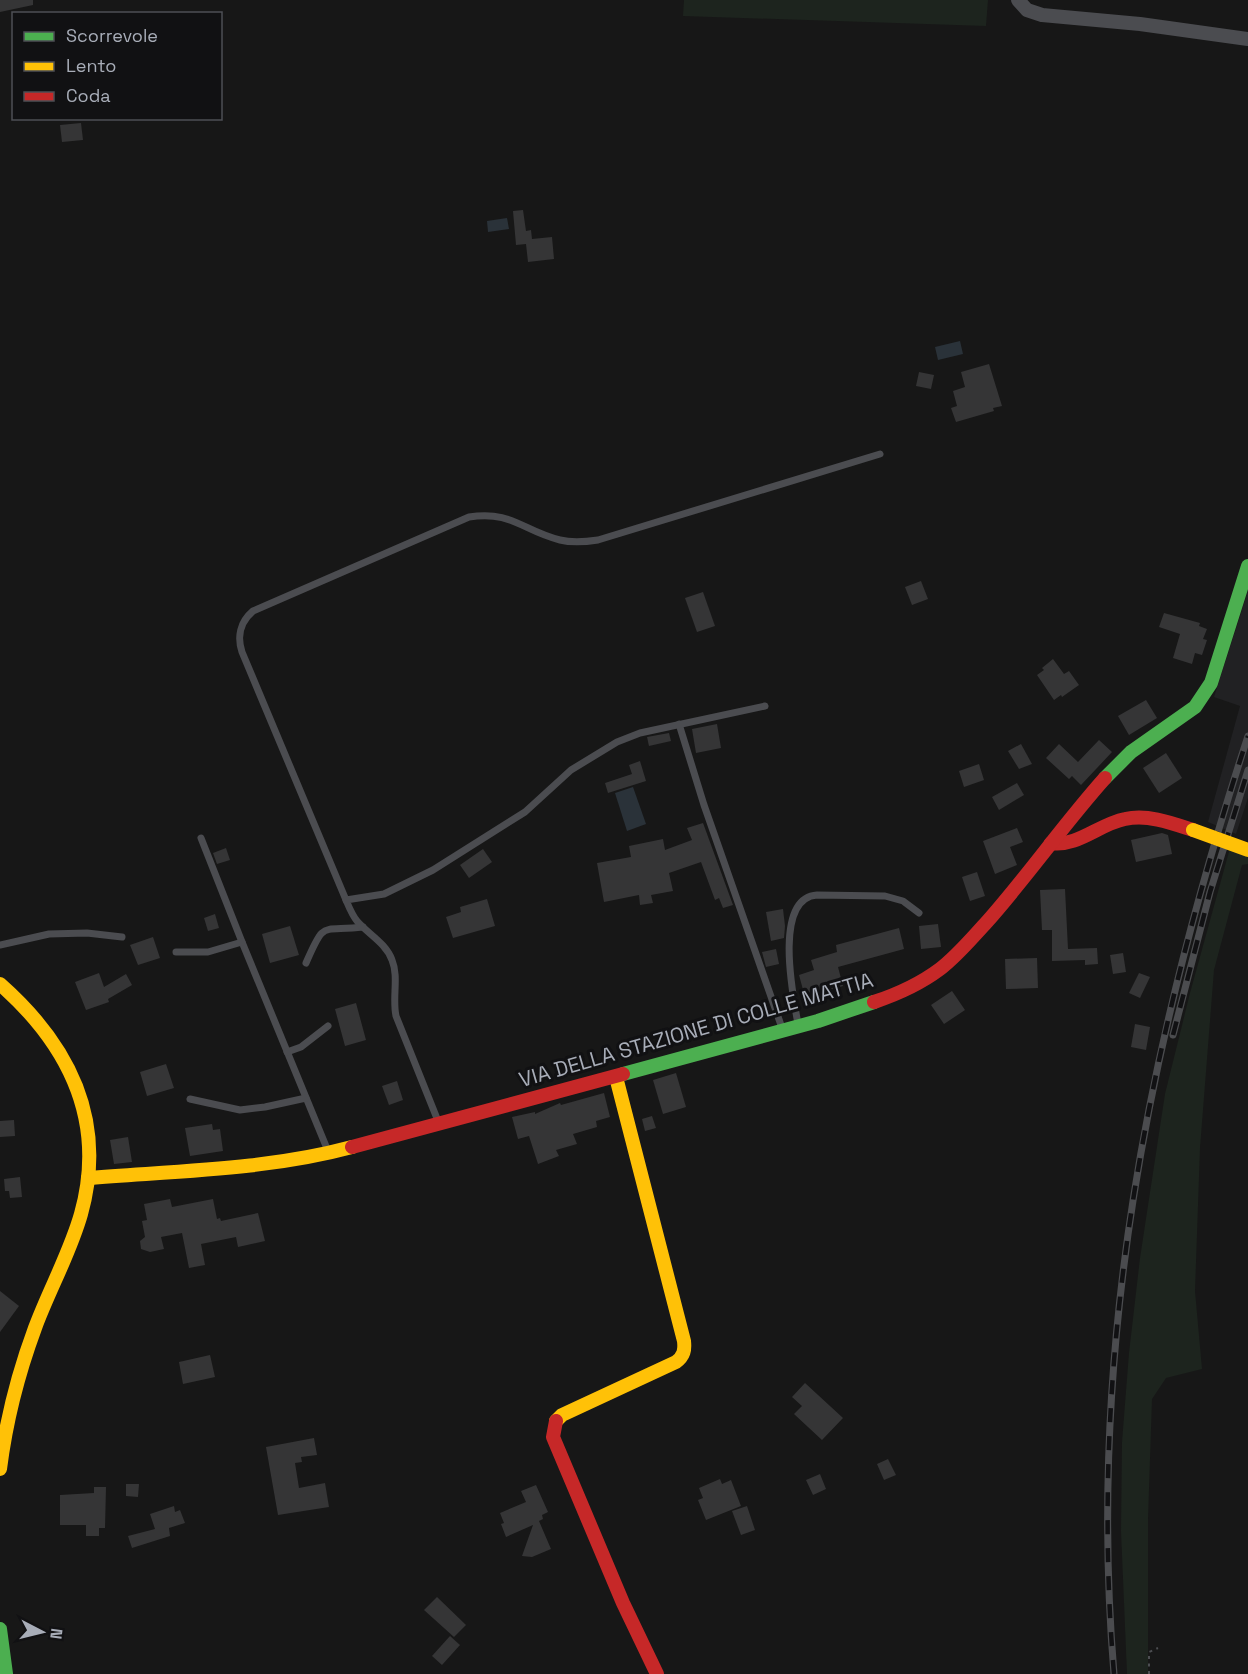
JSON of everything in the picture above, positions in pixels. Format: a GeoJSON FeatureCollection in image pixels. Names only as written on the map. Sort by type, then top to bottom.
{"type":"FeatureCollection","features":[{"type":"Feature","properties":{"kind":"street"},"geometry":{"type":"LineString","coordinates":[[1018,0],[1027,10],[1042,15],[1140,24],[1248,39]]}},
{"type":"Feature","properties":{"kind":"street","name":"VIA DELLA STAZIONE DI COLLE MATTIA"},"geometry":{"type":"LineString","coordinates":[[88,1178],[266,1163],[329,1153],[783,1031],[892,996],[915,986],[934,974],[959,953],[993,916],[1078,808],[1119,763],[1188,714],[1203,698],[1212,679],[1248,566]]}},
{"type":"Feature","properties":{"kind":"street"},"geometry":{"type":"LineString","coordinates":[[1051,843],[1054,845],[1071,841],[1107,824],[1131,818],[1159,820],[1248,850]]}},
{"type":"Feature","properties":{"kind":"street"},"geometry":{"type":"LineString","coordinates":[[0,984],[43,1026],[68,1065],[86,1124],[89,1144],[88,1178],[78,1224],[43,1305],[21,1367],[7,1421],[0,1469]]}},
{"type":"Feature","properties":{"kind":"street"},"geometry":{"type":"LineString","coordinates":[[616,1077],[685,1350],[676,1362],[562,1415],[554,1423],[553,1437],[623,1603],[657,1674]]}},
{"type":"Feature","properties":{"kind":"street"},"geometry":{"type":"LineString","coordinates":[[0,1629],[6,1674]]}},
{"type":"Feature","properties":{"kind":"lane"},"geometry":{"type":"LineString","coordinates":[[439,1124],[396,1016],[395,968],[392,959],[386,949],[356,919],[346,900],[242,652],[239,640],[240,631],[248,614],[257,608],[463,518],[485,515],[502,516],[561,540],[575,542],[598,540],[880,454]]}},
{"type":"Feature","properties":{"kind":"lane"},"geometry":{"type":"LineString","coordinates":[[346,900],[384,894],[427,873],[525,812],[563,776],[592,755],[633,735],[765,706]]}},
{"type":"Feature","properties":{"kind":"lane"},"geometry":{"type":"LineString","coordinates":[[679,724],[704,805],[783,1031]]}},
{"type":"Feature","properties":{"kind":"lane"},"geometry":{"type":"LineString","coordinates":[[201,838],[329,1153]]}},
{"type":"Feature","properties":{"kind":"lane"},"geometry":{"type":"LineString","coordinates":[[798,1026],[790,981],[789,953],[795,914],[803,900],[817,895],[885,896],[903,902],[919,913]]}},
{"type":"Feature","properties":{"kind":"lane"},"geometry":{"type":"LineString","coordinates":[[306,963],[323,931],[332,928],[363,927]]}},
{"type":"Feature","properties":{"kind":"lane"},"geometry":{"type":"LineString","coordinates":[[0,945],[50,934],[87,933],[122,937]]}},
{"type":"Feature","properties":{"kind":"lane"},"geometry":{"type":"LineString","coordinates":[[176,952],[208,952],[242,942]]}},
{"type":"Feature","properties":{"kind":"lane"},"geometry":{"type":"LineString","coordinates":[[287,1052],[301,1047],[328,1026]]}},
{"type":"Feature","properties":{"kind":"lane"},"geometry":{"type":"LineString","coordinates":[[190,1099],[240,1110],[306,1098]]}},
{"type":"Feature","properties":{"kind":"path"},"geometry":{"type":"LineString","coordinates":[[1149,1674],[1149,1652],[1158,1648]]}},
{"type":"Feature","properties":{"kind":"shaded area"},"geometry":{"type":"Polygon","coordinates":[[[684,0],[988,0],[986,26],[683,16],[684,0]]]}},
{"type":"Feature","properties":{"kind":"shaded area"},"geometry":{"type":"Polygon","coordinates":[[[507,218],[509,229],[488,232],[487,221],[507,218]]]}},
{"type":"Feature","properties":{"kind":"shaded area"},"geometry":{"type":"Polygon","coordinates":[[[960,341],[963,354],[938,360],[935,347],[960,341]]]}},
{"type":"Feature","properties":{"kind":"shaded area"},"geometry":{"type":"Polygon","coordinates":[[[1248,591],[1248,798],[1236,834],[1208,822],[1240,706],[1214,697],[1248,591]]]}},
{"type":"Feature","properties":{"kind":"shaded area"},"geometry":{"type":"Polygon","coordinates":[[[633,787],[646,824],[627,831],[615,793],[633,787]]]}},
{"type":"Feature","properties":{"kind":"shaded area"},"geometry":{"type":"Polygon","coordinates":[[[1230,848],[1248,853],[1248,864],[1242,865],[1214,970],[1200,1148],[1195,1291],[1202,1369],[1166,1378],[1152,1399],[1148,1519],[1148,1674],[1127,1674],[1121,1531],[1122,1442],[1140,1258],[1165,1094],[1230,848]]]}},
{"type":"Feature","properties":{"kind":"building"},"geometry":{"type":"Polygon","coordinates":[[[0,0],[33,0],[33,5],[0,12],[0,0]]]}},
{"type":"Feature","properties":{"kind":"building"},"geometry":{"type":"Polygon","coordinates":[[[81,123],[83,140],[62,142],[60,125],[81,123]]]}},
{"type":"Feature","properties":{"kind":"building"},"geometry":{"type":"Polygon","coordinates":[[[523,210],[526,231],[531,230],[532,239],[552,237],[554,259],[528,262],[526,244],[516,245],[513,211],[523,210]]]}},
{"type":"Feature","properties":{"kind":"building"},"geometry":{"type":"Polygon","coordinates":[[[989,364],[1002,406],[993,408],[994,411],[956,422],[951,408],[957,406],[953,391],[965,387],[961,372],[989,364]]]}},
{"type":"Feature","properties":{"kind":"building"},"geometry":{"type":"Polygon","coordinates":[[[919,372],[934,375],[931,389],[916,386],[919,372]]]}},
{"type":"Feature","properties":{"kind":"building"},"geometry":{"type":"Polygon","coordinates":[[[921,581],[928,599],[912,605],[905,587],[921,581]]]}},
{"type":"Feature","properties":{"kind":"building"},"geometry":{"type":"Polygon","coordinates":[[[703,592],[715,626],[697,632],[685,598],[703,592]]]}},
{"type":"Feature","properties":{"kind":"building"},"geometry":{"type":"Polygon","coordinates":[[[1164,613],[1200,623],[1199,626],[1207,629],[1203,639],[1207,640],[1202,655],[1195,653],[1192,664],[1173,658],[1180,634],[1159,627],[1164,613]]]}},
{"type":"Feature","properties":{"kind":"building"},"geometry":{"type":"Polygon","coordinates":[[[1053,659],[1064,674],[1069,671],[1079,685],[1054,700],[1037,675],[1053,659]]]}},
{"type":"Feature","properties":{"kind":"building"},"geometry":{"type":"Polygon","coordinates":[[[1146,700],[1157,718],[1129,735],[1118,716],[1146,700]]]}},
{"type":"Feature","properties":{"kind":"building"},"geometry":{"type":"Polygon","coordinates":[[[717,724],[721,748],[696,753],[692,729],[717,724]]]}},
{"type":"Feature","properties":{"kind":"building"},"geometry":{"type":"Polygon","coordinates":[[[669,733],[671,741],[649,746],[647,737],[669,733]]]}},
{"type":"Feature","properties":{"kind":"building"},"geometry":{"type":"Polygon","coordinates":[[[1099,740],[1112,752],[1081,785],[1072,776],[1069,779],[1046,758],[1059,744],[1078,762],[1099,740]]]}},
{"type":"Feature","properties":{"kind":"building"},"geometry":{"type":"Polygon","coordinates":[[[1021,744],[1032,764],[1019,769],[1008,751],[1021,744]]]}},
{"type":"Feature","properties":{"kind":"building"},"geometry":{"type":"Polygon","coordinates":[[[1166,753],[1182,778],[1159,793],[1143,768],[1166,753]]]}},
{"type":"Feature","properties":{"kind":"building"},"geometry":{"type":"Polygon","coordinates":[[[640,761],[646,781],[608,793],[605,783],[632,774],[629,765],[640,761]]]}},
{"type":"Feature","properties":{"kind":"building"},"geometry":{"type":"Polygon","coordinates":[[[979,764],[984,780],[964,787],[959,771],[979,764]]]}},
{"type":"Feature","properties":{"kind":"building"},"geometry":{"type":"Polygon","coordinates":[[[1017,783],[1024,795],[999,810],[992,797],[1017,783]]]}},
{"type":"Feature","properties":{"kind":"building"},"geometry":{"type":"Polygon","coordinates":[[[703,823],[733,905],[723,908],[719,898],[715,900],[701,862],[669,873],[673,891],[651,895],[653,903],[640,905],[639,895],[604,902],[597,863],[631,857],[629,846],[663,839],[665,850],[692,840],[687,828],[703,823]]]}},
{"type":"Feature","properties":{"kind":"building"},"geometry":{"type":"Polygon","coordinates":[[[1017,828],[1023,842],[1010,847],[1017,865],[995,874],[983,841],[1017,828]]]}},
{"type":"Feature","properties":{"kind":"building"},"geometry":{"type":"Polygon","coordinates":[[[1162,833],[1168,835],[1172,854],[1136,862],[1131,840],[1162,833]]]}},
{"type":"Feature","properties":{"kind":"building"},"geometry":{"type":"Polygon","coordinates":[[[226,848],[230,860],[217,864],[213,853],[226,848]]]}},
{"type":"Feature","properties":{"kind":"building"},"geometry":{"type":"Polygon","coordinates":[[[483,849],[492,862],[469,878],[460,865],[483,849]]]}},
{"type":"Feature","properties":{"kind":"building"},"geometry":{"type":"Polygon","coordinates":[[[977,872],[985,896],[970,901],[962,877],[977,872]]]}},
{"type":"Feature","properties":{"kind":"building"},"geometry":{"type":"Polygon","coordinates":[[[1065,889],[1068,949],[1097,948],[1098,964],[1085,965],[1085,960],[1052,961],[1052,930],[1042,930],[1040,890],[1065,889]]]}},
{"type":"Feature","properties":{"kind":"building"},"geometry":{"type":"Polygon","coordinates":[[[487,899],[495,926],[453,938],[446,917],[461,912],[460,907],[487,899]]]}},
{"type":"Feature","properties":{"kind":"building"},"geometry":{"type":"Polygon","coordinates":[[[783,909],[784,938],[771,941],[766,912],[783,909]]]}},
{"type":"Feature","properties":{"kind":"building"},"geometry":{"type":"Polygon","coordinates":[[[215,914],[219,928],[208,931],[204,918],[215,914]]]}},
{"type":"Feature","properties":{"kind":"building"},"geometry":{"type":"Polygon","coordinates":[[[938,924],[941,947],[921,949],[919,926],[938,924]]]}},
{"type":"Feature","properties":{"kind":"building"},"geometry":{"type":"Polygon","coordinates":[[[290,926],[299,955],[270,963],[262,934],[290,926]]]}},
{"type":"Feature","properties":{"kind":"building"},"geometry":{"type":"Polygon","coordinates":[[[899,928],[904,949],[838,967],[843,986],[805,997],[799,975],[814,970],[811,960],[837,952],[836,945],[899,928]]]}},
{"type":"Feature","properties":{"kind":"building"},"geometry":{"type":"Polygon","coordinates":[[[153,937],[160,958],[138,965],[130,945],[153,937]]]}},
{"type":"Feature","properties":{"kind":"building"},"geometry":{"type":"Polygon","coordinates":[[[776,949],[779,964],[766,967],[762,952],[776,949]]]}},
{"type":"Feature","properties":{"kind":"building"},"geometry":{"type":"Polygon","coordinates":[[[1123,953],[1126,972],[1113,974],[1110,955],[1123,953]]]}},
{"type":"Feature","properties":{"kind":"building"},"geometry":{"type":"Polygon","coordinates":[[[1037,958],[1038,988],[1006,989],[1005,959],[1037,958]]]}},
{"type":"Feature","properties":{"kind":"building"},"geometry":{"type":"Polygon","coordinates":[[[99,973],[104,987],[126,974],[132,985],[108,999],[109,1002],[86,1010],[75,982],[99,973]]]}},
{"type":"Feature","properties":{"kind":"building"},"geometry":{"type":"Polygon","coordinates":[[[1139,973],[1150,977],[1140,998],[1129,993],[1139,973]]]}},
{"type":"Feature","properties":{"kind":"building"},"geometry":{"type":"Polygon","coordinates":[[[952,991],[965,1010],[944,1024],[931,1005],[952,991]]]}},
{"type":"Feature","properties":{"kind":"building"},"geometry":{"type":"Polygon","coordinates":[[[356,1003],[366,1040],[345,1046],[335,1009],[356,1003]]]}},
{"type":"Feature","properties":{"kind":"building"},"geometry":{"type":"Polygon","coordinates":[[[1135,1024],[1150,1027],[1146,1050],[1131,1047],[1135,1024]]]}},
{"type":"Feature","properties":{"kind":"building"},"geometry":{"type":"Polygon","coordinates":[[[166,1064],[174,1088],[147,1096],[140,1072],[166,1064]]]}},
{"type":"Feature","properties":{"kind":"building"},"geometry":{"type":"Polygon","coordinates":[[[676,1073],[686,1107],[663,1114],[653,1080],[676,1073]]]}},
{"type":"Feature","properties":{"kind":"building"},"geometry":{"type":"Polygon","coordinates":[[[397,1081],[403,1100],[389,1105],[382,1086],[397,1081]]]}},
{"type":"Feature","properties":{"kind":"building"},"geometry":{"type":"Polygon","coordinates":[[[604,1093],[610,1117],[596,1121],[597,1127],[573,1134],[577,1144],[556,1150],[559,1156],[538,1164],[529,1136],[518,1139],[512,1117],[535,1112],[535,1114],[560,1103],[561,1105],[604,1093]]]}},
{"type":"Feature","properties":{"kind":"building"},"geometry":{"type":"Polygon","coordinates":[[[652,1116],[656,1128],[645,1131],[642,1119],[652,1116]]]}},
{"type":"Feature","properties":{"kind":"building"},"geometry":{"type":"Polygon","coordinates":[[[14,1120],[15,1136],[0,1137],[0,1121],[14,1120]]]}},
{"type":"Feature","properties":{"kind":"building"},"geometry":{"type":"Polygon","coordinates":[[[212,1124],[213,1130],[220,1129],[223,1151],[190,1156],[185,1128],[212,1124]]]}},
{"type":"Feature","properties":{"kind":"building"},"geometry":{"type":"Polygon","coordinates":[[[128,1137],[132,1162],[114,1164],[110,1140],[128,1137]]]}},
{"type":"Feature","properties":{"kind":"building"},"geometry":{"type":"Polygon","coordinates":[[[20,1177],[22,1197],[10,1198],[9,1191],[5,1191],[4,1179],[20,1177]]]}},
{"type":"Feature","properties":{"kind":"building"},"geometry":{"type":"Polygon","coordinates":[[[170,1199],[172,1207],[213,1199],[217,1219],[220,1218],[221,1221],[258,1213],[265,1241],[238,1247],[236,1237],[201,1244],[205,1265],[189,1268],[182,1233],[161,1237],[164,1249],[150,1252],[141,1249],[140,1241],[145,1237],[142,1221],[147,1220],[144,1204],[170,1199]]]}},
{"type":"Feature","properties":{"kind":"building"},"geometry":{"type":"Polygon","coordinates":[[[0,1291],[19,1306],[0,1332],[0,1291]]]}},
{"type":"Feature","properties":{"kind":"building"},"geometry":{"type":"Polygon","coordinates":[[[210,1355],[215,1377],[183,1384],[179,1362],[210,1355]]]}},
{"type":"Feature","properties":{"kind":"building"},"geometry":{"type":"Polygon","coordinates":[[[805,1383],[843,1418],[822,1440],[794,1414],[802,1406],[792,1397],[805,1383]]]}},
{"type":"Feature","properties":{"kind":"building"},"geometry":{"type":"Polygon","coordinates":[[[314,1438],[317,1455],[301,1457],[302,1462],[295,1463],[299,1488],[325,1483],[329,1507],[278,1515],[266,1447],[314,1438]]]}},
{"type":"Feature","properties":{"kind":"building"},"geometry":{"type":"Polygon","coordinates":[[[888,1459],[896,1475],[884,1480],[877,1464],[888,1459]]]}},
{"type":"Feature","properties":{"kind":"building"},"geometry":{"type":"Polygon","coordinates":[[[820,1474],[826,1489],[813,1495],[806,1480],[820,1474]]]}},
{"type":"Feature","properties":{"kind":"building"},"geometry":{"type":"Polygon","coordinates":[[[720,1479],[722,1484],[731,1480],[741,1506],[706,1520],[698,1500],[703,1498],[699,1488],[720,1479]]]}},
{"type":"Feature","properties":{"kind":"building"},"geometry":{"type":"Polygon","coordinates":[[[126,1484],[139,1484],[138,1497],[126,1496],[126,1484]]]}},
{"type":"Feature","properties":{"kind":"building"},"geometry":{"type":"Polygon","coordinates":[[[536,1485],[548,1512],[542,1515],[543,1519],[539,1521],[551,1549],[532,1557],[522,1556],[533,1525],[506,1537],[500,1513],[526,1502],[521,1491],[536,1485]]]}},
{"type":"Feature","properties":{"kind":"building"},"geometry":{"type":"Polygon","coordinates":[[[94,1487],[106,1487],[105,1528],[99,1528],[99,1536],[86,1536],[86,1525],[60,1525],[60,1495],[94,1493],[94,1487]]]}},
{"type":"Feature","properties":{"kind":"building"},"geometry":{"type":"Polygon","coordinates":[[[174,1506],[175,1512],[180,1510],[185,1523],[169,1528],[170,1536],[132,1548],[128,1536],[155,1529],[150,1514],[174,1506]]]}},
{"type":"Feature","properties":{"kind":"building"},"geometry":{"type":"Polygon","coordinates":[[[747,1506],[755,1530],[741,1535],[732,1511],[747,1506]]]}},
{"type":"Feature","properties":{"kind":"building"},"geometry":{"type":"Polygon","coordinates":[[[437,1597],[466,1625],[454,1637],[424,1610],[437,1597]]]}},
{"type":"Feature","properties":{"kind":"building"},"geometry":{"type":"Polygon","coordinates":[[[450,1636],[460,1645],[442,1665],[432,1656],[450,1636]]]}},
{"type":"Feature","properties":{"kind":"railway"},"geometry":{"type":"LineString","coordinates":[[1114,1674],[1108,1553],[1109,1434],[1118,1316],[1133,1198],[1155,1082],[1181,966],[1212,851],[1248,736]]}},
{"type":"Feature","properties":{"kind":"railway"},"geometry":{"type":"LineString","coordinates":[[1173,1035],[1210,892],[1248,770]]}},
{"type":"Feature","properties":{"kind":"traffic: fast"},"geometry":{"type":"LineString","coordinates":[[1105,778],[1131,752],[1195,707],[1211,683],[1248,566]]}},
{"type":"Feature","properties":{"kind":"traffic: fast"},"geometry":{"type":"LineString","coordinates":[[623,1074],[818,1021],[874,1002]]}},
{"type":"Feature","properties":{"kind":"traffic: fast"},"geometry":{"type":"LineString","coordinates":[[0,1629],[6,1674]]}},
{"type":"Feature","properties":{"kind":"traffic: slow"},"geometry":{"type":"LineString","coordinates":[[1193,830],[1248,850]]}},
{"type":"Feature","properties":{"kind":"traffic: slow"},"geometry":{"type":"LineString","coordinates":[[0,984],[24,1008],[63,1059],[76,1087],[85,1116],[89,1147],[88,1180],[81,1214],[23,1363],[9,1415],[0,1469]]}},
{"type":"Feature","properties":{"kind":"traffic: slow"},"geometry":{"type":"LineString","coordinates":[[556,1421],[562,1415],[676,1362],[684,1350],[684,1341],[616,1077]]}},
{"type":"Feature","properties":{"kind":"traffic: slow"},"geometry":{"type":"LineString","coordinates":[[88,1178],[254,1165],[320,1155],[352,1147]]}},
{"type":"Feature","properties":{"kind":"traffic: jam"},"geometry":{"type":"LineString","coordinates":[[874,1002],[925,979],[958,953],[985,924],[1105,778]]}},
{"type":"Feature","properties":{"kind":"traffic: jam"},"geometry":{"type":"LineString","coordinates":[[1051,843],[1070,842],[1106,825],[1134,818],[1160,820],[1193,830]]}},
{"type":"Feature","properties":{"kind":"traffic: jam"},"geometry":{"type":"LineString","coordinates":[[352,1147],[623,1074]]}},
{"type":"Feature","properties":{"kind":"traffic: jam"},"geometry":{"type":"LineString","coordinates":[[556,1421],[553,1437],[623,1603],[657,1674]]}}]}
